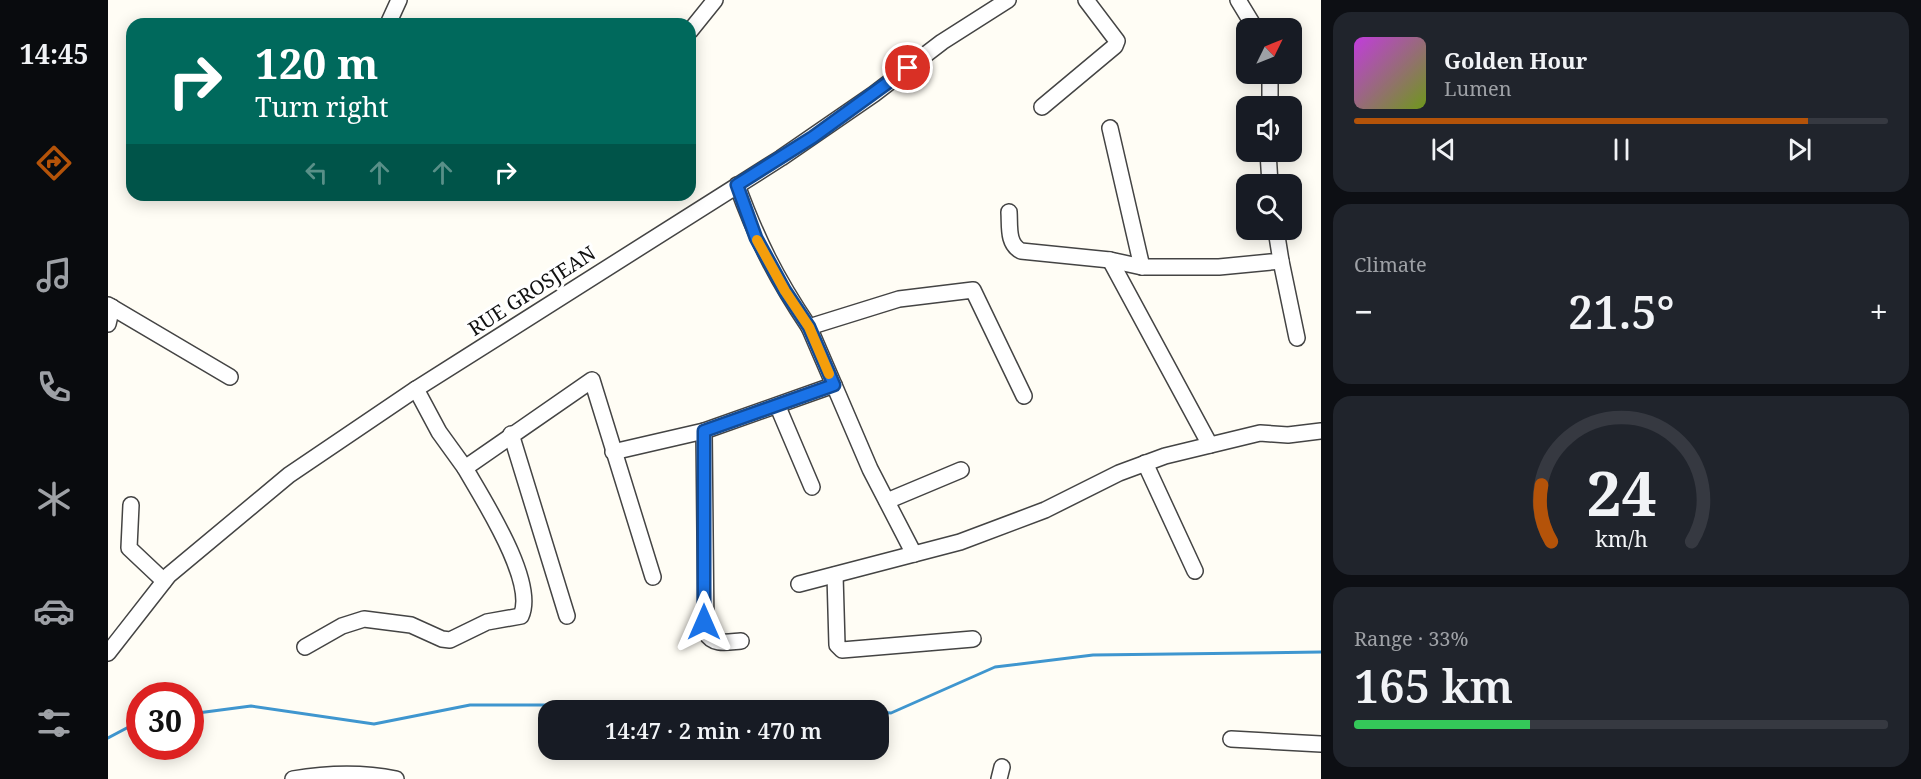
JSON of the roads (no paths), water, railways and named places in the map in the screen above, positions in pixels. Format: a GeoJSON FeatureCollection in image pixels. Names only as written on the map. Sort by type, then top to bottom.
{"type":"FeatureCollection","features":[{"type":"Feature","properties":{"kind":"street"},"geometry":{"type":"LineString","coordinates":[[391,18],[399,0]]}},
{"type":"Feature","properties":{"kind":"street"},"geometry":{"type":"LineString","coordinates":[[696,24],[715,0]]}},
{"type":"Feature","properties":{"kind":"street","name":"RUE GROSJEAN"},"geometry":{"type":"LineString","coordinates":[[108,653],[164,580],[289,475],[416,389],[813,137],[942,42],[1008,0]]}},
{"type":"Feature","properties":{"kind":"street"},"geometry":{"type":"LineString","coordinates":[[1042,107],[1115,46],[1117,41],[1112,33],[1086,0]]}},
{"type":"Feature","properties":{"kind":"street"},"geometry":{"type":"LineString","coordinates":[[1238,0],[1249,18]]}},
{"type":"Feature","properties":{"kind":"street"},"geometry":{"type":"LineString","coordinates":[[1110,128],[1142,267]]}},
{"type":"Feature","properties":{"kind":"street"},"geometry":{"type":"LineString","coordinates":[[737,185],[756,238],[785,291],[809,327],[887,501],[914,554]]}},
{"type":"Feature","properties":{"kind":"street"},"geometry":{"type":"LineString","coordinates":[[1009,212],[1013,244],[1022,251],[1110,260],[1142,267],[1219,267],[1281,261]]}},
{"type":"Feature","properties":{"kind":"street"},"geometry":{"type":"LineString","coordinates":[[1278,240],[1297,338]]}},
{"type":"Feature","properties":{"kind":"street"},"geometry":{"type":"LineString","coordinates":[[1110,260],[1210,445]]}},
{"type":"Feature","properties":{"kind":"street"},"geometry":{"type":"LineString","coordinates":[[809,327],[899,299],[973,290],[1024,396]]}},
{"type":"Feature","properties":{"kind":"street"},"geometry":{"type":"LineString","coordinates":[[108,324],[110,306],[230,377]]}},
{"type":"Feature","properties":{"kind":"street"},"geometry":{"type":"LineString","coordinates":[[465,468],[592,380],[653,577]]}},
{"type":"Feature","properties":{"kind":"street"},"geometry":{"type":"LineString","coordinates":[[613,452],[704,431],[778,407],[834,385]]}},
{"type":"Feature","properties":{"kind":"street"},"geometry":{"type":"LineString","coordinates":[[305,647],[342,626],[364,619],[411,625],[442,639],[450,640],[487,622],[521,616],[523,596],[517,562],[465,468],[439,432],[416,389]]}},
{"type":"Feature","properties":{"kind":"street"},"geometry":{"type":"LineString","coordinates":[[778,407],[812,487]]}},
{"type":"Feature","properties":{"kind":"street"},"geometry":{"type":"LineString","coordinates":[[704,431],[706,633],[708,637],[718,642],[741,641]]}},
{"type":"Feature","properties":{"kind":"street"},"geometry":{"type":"LineString","coordinates":[[799,584],[960,542],[1044,510],[1145,463],[1267,432],[1288,435],[1321,431]]}},
{"type":"Feature","properties":{"kind":"street"},"geometry":{"type":"LineString","coordinates":[[511,434],[567,616]]}},
{"type":"Feature","properties":{"kind":"street"},"geometry":{"type":"LineString","coordinates":[[1145,463],[1195,571]]}},
{"type":"Feature","properties":{"kind":"street"},"geometry":{"type":"LineString","coordinates":[[887,501],[961,470]]}},
{"type":"Feature","properties":{"kind":"street"},"geometry":{"type":"LineString","coordinates":[[131,505],[129,548],[164,580]]}},
{"type":"Feature","properties":{"kind":"street"},"geometry":{"type":"LineString","coordinates":[[835,575],[837,645],[842,650],[973,639]]}},
{"type":"Feature","properties":{"kind":"street"},"geometry":{"type":"LineString","coordinates":[[1230,739],[1321,744]]}},
{"type":"Feature","properties":{"kind":"street"},"geometry":{"type":"LineString","coordinates":[[293,779],[325,774],[378,775],[396,779]]}},
{"type":"Feature","properties":{"kind":"waterway"},"geometry":{"type":"LineString","coordinates":[[889,713],[995,667],[1093,655],[1321,652]]}},
{"type":"Feature","properties":{"kind":"waterway"},"geometry":{"type":"LineString","coordinates":[[204,712],[251,706],[374,724],[470,705],[538,705]]}},
{"type":"Feature","properties":{"kind":"waterway"},"geometry":{"type":"LineString","coordinates":[[108,738],[126,728]]}}]}
